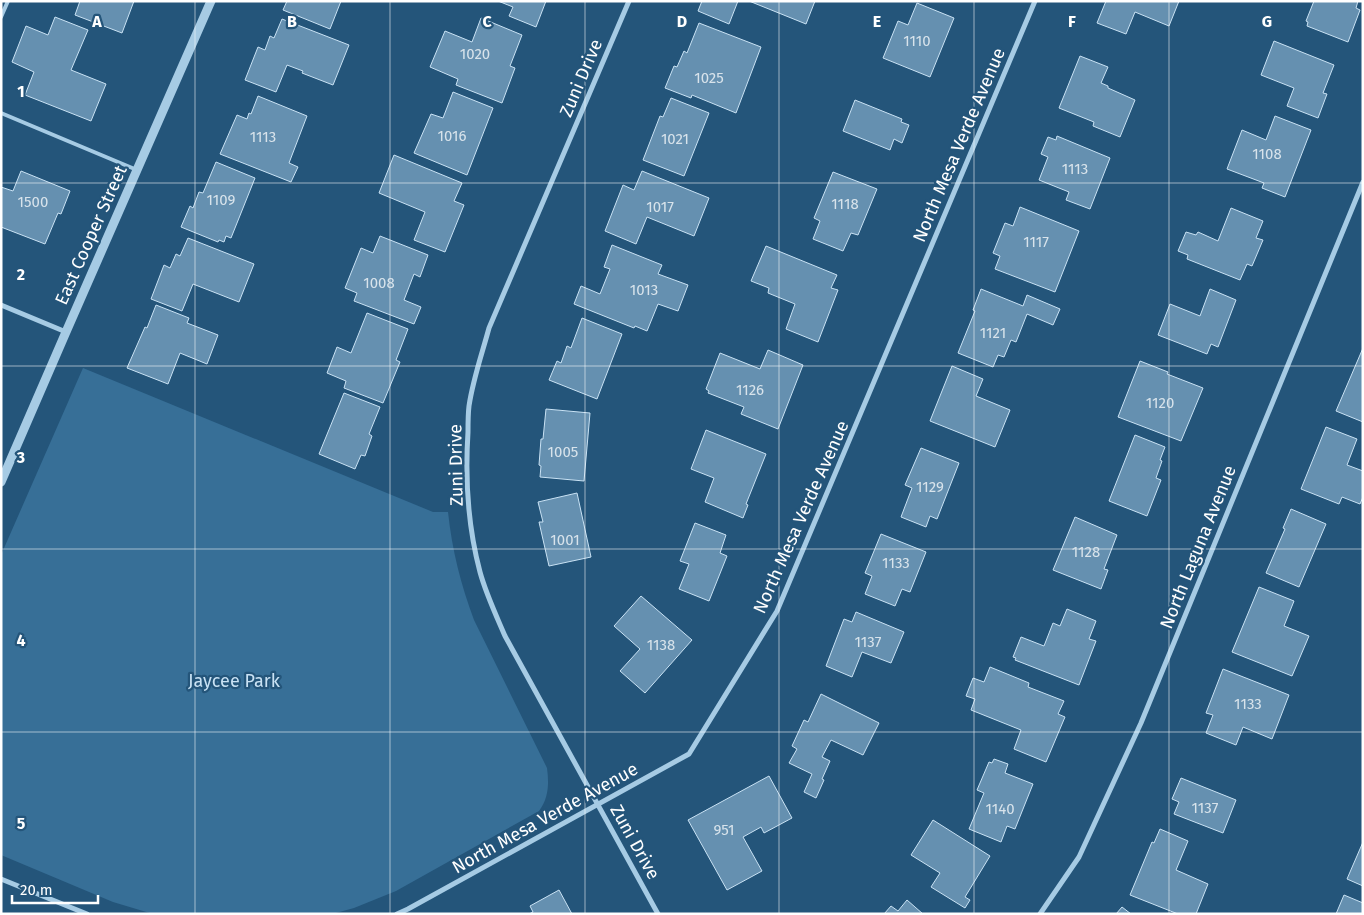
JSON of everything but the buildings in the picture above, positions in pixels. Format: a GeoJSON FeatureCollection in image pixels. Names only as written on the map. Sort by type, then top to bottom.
{"type":"FeatureCollection","features":[{"type":"Feature","properties":{"kind":"street","name":"East Cooper Street"},"geometry":{"type":"LineString","coordinates":[[1,482],[211,1]]}},
{"type":"Feature","properties":{"kind":"street","name":"Zuni Drive"},"geometry":{"type":"LineString","coordinates":[[629,1],[489,328],[469,406],[467,480],[480,572],[505,636],[658,914]]}},
{"type":"Feature","properties":{"kind":"street","name":"North Mesa Verde Avenue"},"geometry":{"type":"LineString","coordinates":[[396,914],[688,754],[777,611],[1035,1]]}},
{"type":"Feature","properties":{"kind":"street","name":"North Laguna Avenue"},"geometry":{"type":"LineString","coordinates":[[1040,914],[1079,857],[1141,723],[1363,182]]}},
{"type":"Feature","properties":{"kind":"street"},"geometry":{"type":"LineString","coordinates":[[1,304],[66,332]]}},
{"type":"Feature","properties":{"kind":"street"},"geometry":{"type":"LineString","coordinates":[[1,879],[87,914]]}},
{"type":"Feature","properties":{"kind":"lane"},"geometry":{"type":"LineString","coordinates":[[1,17],[8,1]]}},
{"type":"Feature","properties":{"kind":"lane"},"geometry":{"type":"LineString","coordinates":[[1,113],[137,170]]}},
{"type":"Feature","properties":{"kind":"green space","name":"Jaycee Park"},"geometry":{"type":"Polygon","coordinates":[[[83,368],[433,512],[448,512],[458,567],[474,620],[547,768],[548,779],[545,801],[539,811],[396,891],[354,908],[332,914],[153,914],[113,902],[1,855],[1,555],[83,368]]]}}]}
